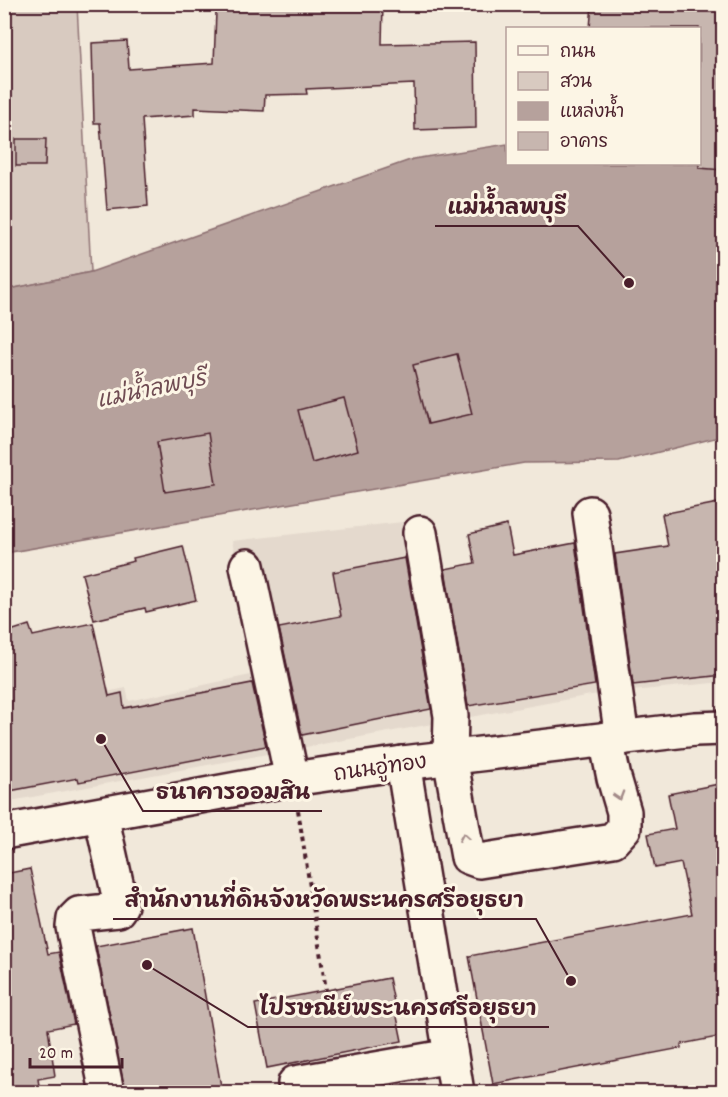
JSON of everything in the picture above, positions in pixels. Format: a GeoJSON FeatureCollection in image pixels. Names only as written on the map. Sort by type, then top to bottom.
{"type":"FeatureCollection","features":[{"type":"Feature","properties":{"kind":"street"},"geometry":{"type":"LineString","coordinates":[[420,532],[451,716],[450,758],[468,857],[479,861],[614,840],[624,828],[624,812],[614,778],[614,739],[590,513]]}},
{"type":"Feature","properties":{"kind":"street"},"geometry":{"type":"LineString","coordinates":[[248,566],[292,779]]}},
{"type":"Feature","properties":{"kind":"street","name":"ถนนอู่ทอง"},"geometry":{"type":"LineString","coordinates":[[4,832],[292,779],[403,763],[695,729],[723,728]]}},
{"type":"Feature","properties":{"kind":"street"},"geometry":{"type":"LineString","coordinates":[[403,763],[457,1092]]}},
{"type":"Feature","properties":{"kind":"street"},"geometry":{"type":"LineString","coordinates":[[101,815],[121,905],[117,910],[79,914],[74,919],[74,927],[107,1092]]}},
{"type":"Feature","properties":{"kind":"street"},"geometry":{"type":"LineString","coordinates":[[295,1083],[451,1056]]}},
{"type":"Feature","properties":{"kind":"path"},"geometry":{"type":"LineString","coordinates":[[292,779],[326,990]]}},
{"type":"Feature","properties":{"kind":"shaded area"},"geometry":{"type":"Polygon","coordinates":[[[430,519],[451,657],[685,626],[709,580],[723,579],[723,682],[591,695],[5,802],[5,725],[54,703],[126,688],[129,701],[260,673],[232,541],[430,519]]]}},
{"type":"Feature","properties":{"kind":"green space"},"geometry":{"type":"Polygon","coordinates":[[[5,5],[77,5],[91,272],[5,290],[5,5]]]}},
{"type":"Feature","properties":{"kind":"water"},"geometry":{"type":"Polygon","coordinates":[[[723,110],[723,436],[619,462],[524,463],[5,553],[5,290],[91,272],[413,159],[506,144],[506,165],[701,165],[701,114],[723,110]]]}},
{"type":"Feature","properties":{"kind":"building"},"geometry":{"type":"Polygon","coordinates":[[[222,4],[383,4],[382,44],[475,42],[476,128],[415,130],[414,84],[306,89],[307,94],[265,95],[264,111],[195,108],[195,115],[142,119],[148,206],[107,210],[100,123],[94,123],[92,43],[127,41],[129,69],[214,63],[216,12],[222,12],[222,4]]]}},
{"type":"Feature","properties":{"kind":"building"},"geometry":{"type":"Polygon","coordinates":[[[592,4],[723,4],[723,170],[699,168],[701,165],[701,27],[590,27],[592,4]]]}},
{"type":"Feature","properties":{"kind":"building"},"geometry":{"type":"Polygon","coordinates":[[[16,139],[46,139],[45,166],[16,166],[16,139]]]}},
{"type":"Feature","properties":{"kind":"building"},"geometry":{"type":"Polygon","coordinates":[[[457,354],[472,414],[428,424],[413,365],[457,354]]]}},
{"type":"Feature","properties":{"kind":"building"},"geometry":{"type":"Polygon","coordinates":[[[344,398],[358,450],[312,463],[298,410],[344,398]]]}},
{"type":"Feature","properties":{"kind":"building"},"geometry":{"type":"Polygon","coordinates":[[[208,433],[216,484],[165,492],[157,442],[208,433]]]}},
{"type":"Feature","properties":{"kind":"building"},"geometry":{"type":"Polygon","coordinates":[[[723,502],[723,675],[633,685],[615,554],[668,546],[662,514],[723,502]]]}},
{"type":"Feature","properties":{"kind":"building"},"geometry":{"type":"Polygon","coordinates":[[[507,525],[513,555],[575,543],[595,685],[468,706],[445,569],[475,563],[469,534],[507,525]]]}},
{"type":"Feature","properties":{"kind":"building"},"geometry":{"type":"Polygon","coordinates":[[[183,546],[196,600],[146,612],[145,608],[94,620],[82,574],[183,546]]]}},
{"type":"Feature","properties":{"kind":"building"},"geometry":{"type":"Polygon","coordinates":[[[405,558],[431,709],[302,735],[279,628],[341,616],[333,572],[405,558]]]}},
{"type":"Feature","properties":{"kind":"building"},"geometry":{"type":"Polygon","coordinates":[[[93,623],[109,696],[122,693],[124,708],[252,683],[266,746],[79,782],[78,778],[4,792],[4,633],[29,625],[33,636],[93,623]]]}},
{"type":"Feature","properties":{"kind":"building"},"geometry":{"type":"Polygon","coordinates":[[[719,784],[723,806],[723,1036],[681,1044],[681,1048],[493,1084],[469,956],[692,914],[681,863],[655,868],[648,834],[675,829],[668,794],[719,784]]]}},
{"type":"Feature","properties":{"kind":"building"},"geometry":{"type":"Polygon","coordinates":[[[30,869],[48,954],[59,952],[74,1024],[48,1029],[55,1076],[38,1079],[40,1092],[9,1092],[8,1083],[4,1084],[4,874],[30,869]]]}},
{"type":"Feature","properties":{"kind":"building"},"geometry":{"type":"Polygon","coordinates":[[[193,928],[222,1092],[125,1092],[96,946],[193,928]]]}},
{"type":"Feature","properties":{"kind":"building"},"geometry":{"type":"Polygon","coordinates":[[[389,978],[402,1041],[267,1068],[255,1004],[389,978]]]}},
{"type":"Feature","properties":{"kind":"place","name":"แม่น้ำลพบุรี"},"geometry":{"type":"Point","coordinates":[629,283]}},
{"type":"Feature","properties":{"kind":"place","name":"ธนาคารออมสิน"},"geometry":{"type":"Point","coordinates":[101,739]}},
{"type":"Feature","properties":{"kind":"place","name":"ไปรษณีย์พระนครศรีอยุธยา"},"geometry":{"type":"Point","coordinates":[147,965]}},
{"type":"Feature","properties":{"kind":"place","name":"สำนักงานที่ดินจังหวัดพระนครศรีอยุธยา"},"geometry":{"type":"Point","coordinates":[571,981]}}]}
